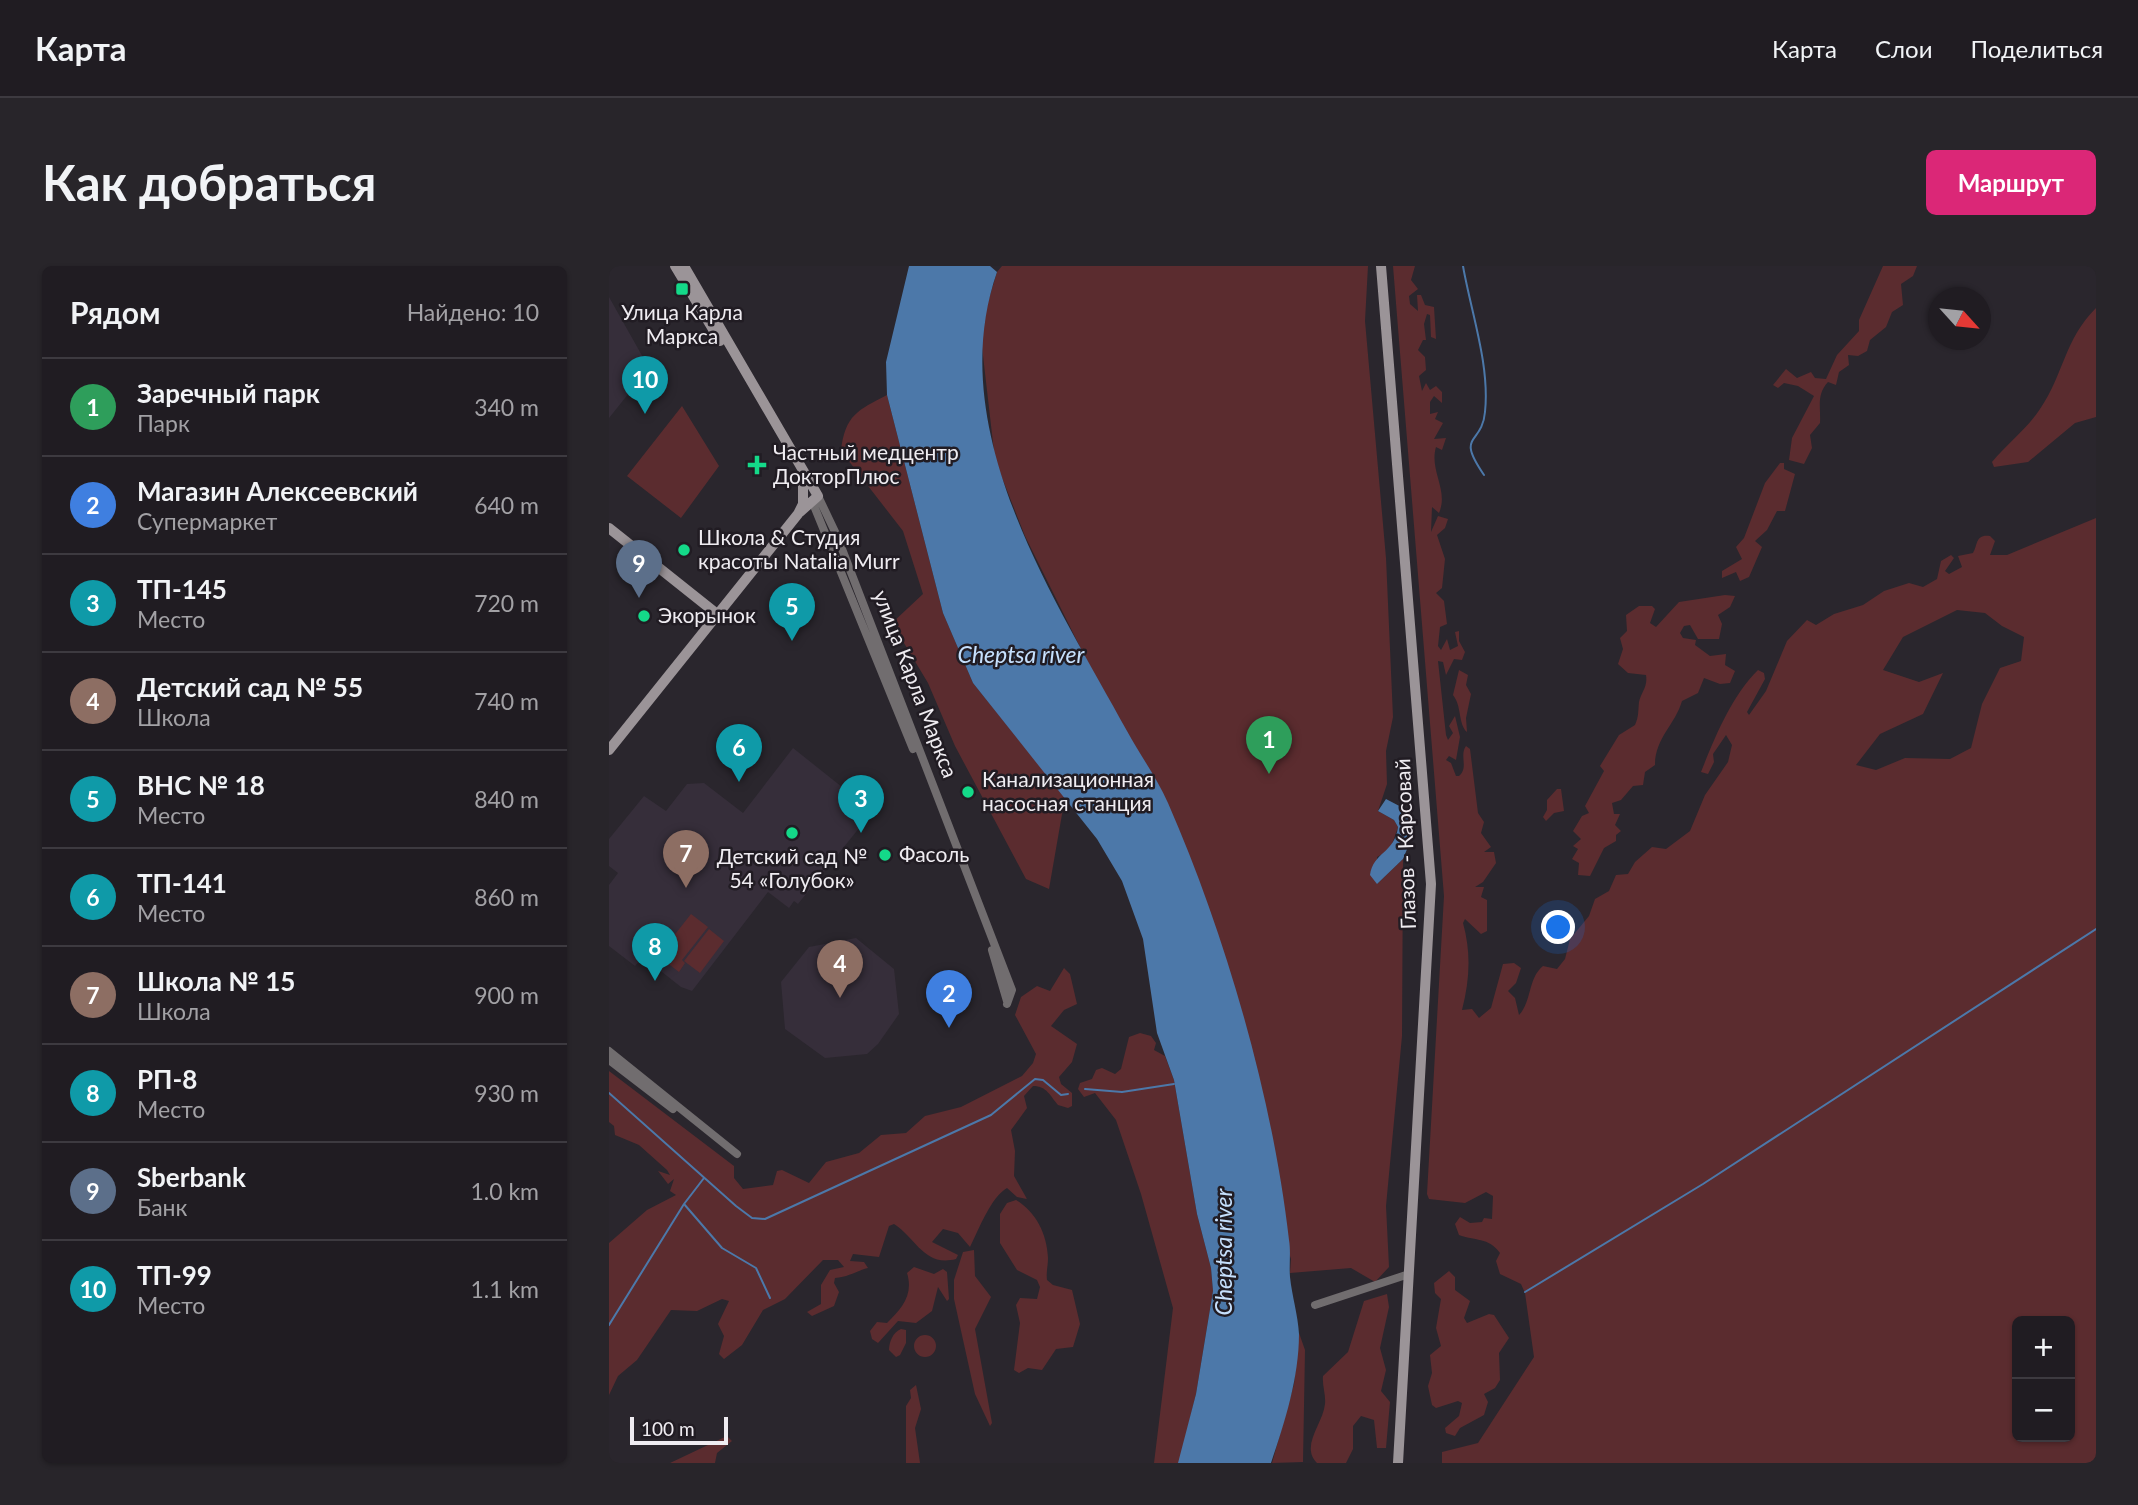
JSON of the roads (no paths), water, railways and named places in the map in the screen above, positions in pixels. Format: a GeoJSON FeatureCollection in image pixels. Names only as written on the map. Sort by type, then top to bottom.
{"type":"FeatureCollection","features":[{"type":"Feature","properties":{"kind":"main road","name":"улица Карла Маркса"},"geometry":{"type":"LineString","coordinates":[[675,266],[815,498]]}},
{"type":"Feature","properties":{"kind":"main road","name":"улица Карла Маркса"},"geometry":{"type":"LineString","coordinates":[[684,266],[815,498]]}},
{"type":"Feature","properties":{"kind":"main road","name":"Глазов - Карсовай"},"geometry":{"type":"LineString","coordinates":[[1381,266],[1431,873],[1398,1463]]}},
{"type":"Feature","properties":{"kind":"main road"},"geometry":{"type":"LineString","coordinates":[[798,514],[803,504],[803,482]]}},
{"type":"Feature","properties":{"kind":"main road"},"geometry":{"type":"LineString","coordinates":[[609,750],[798,514],[815,498]]}},
{"type":"Feature","properties":{"kind":"main road"},"geometry":{"type":"LineString","coordinates":[[609,528],[717,614]]}},
{"type":"Feature","properties":{"kind":"street","name":"улица Карла Маркса"},"geometry":{"type":"LineString","coordinates":[[815,498],[837,536],[1012,990],[1007,1004],[987,936],[815,498]]}},
{"type":"Feature","properties":{"kind":"street"},"geometry":{"type":"LineString","coordinates":[[798,514],[812,513],[821,519]]}},
{"type":"Feature","properties":{"kind":"street"},"geometry":{"type":"LineString","coordinates":[[609,1051],[737,1154],[609,1059]]}},
{"type":"Feature","properties":{"kind":"street"},"geometry":{"type":"LineString","coordinates":[[1315,1304],[1409,1274]]}},
{"type":"Feature","properties":{"kind":"water","name":"Cheptsa river"},"geometry":{"type":"Polygon","coordinates":[[[909,266],[990,266],[997,272],[984,332],[984,392],[995,452],[1014,511],[1039,569],[1068,625],[1164,794],[1209,906],[1244,1017],[1259,1074],[1282,1186],[1290,1249],[1290,1277],[1299,1334],[1294,1383],[1271,1463],[1178,1463],[1196,1394],[1213,1291],[1211,1268],[1197,1214],[1174,1080],[1157,1033],[1143,939],[1122,881],[1097,839],[973,683],[943,613],[887,395],[886,362],[909,266]]]}},
{"type":"Feature","properties":{"kind":"water"},"geometry":{"type":"Polygon","coordinates":[[[1386,799],[1407,810],[1410,842],[1403,859],[1377,884],[1370,875],[1372,867],[1393,842],[1398,827],[1394,820],[1378,811],[1386,799]]]}},
{"type":"Feature","properties":{"kind":"waterway"},"geometry":{"type":"LineString","coordinates":[[1463,266],[1485,376],[1483,423],[1471,446],[1471,452],[1484,475]]}},
{"type":"Feature","properties":{"kind":"waterway"},"geometry":{"type":"LineString","coordinates":[[1525,1292],[1703,1184],[2096,929]]}},
{"type":"Feature","properties":{"kind":"waterway"},"geometry":{"type":"LineString","coordinates":[[609,1093],[736,1206],[752,1218],[765,1219],[991,1115],[1035,1079],[1043,1080],[1061,1095],[1068,1094]]}},
{"type":"Feature","properties":{"kind":"waterway"},"geometry":{"type":"LineString","coordinates":[[1085,1089],[1122,1092],[1174,1084]]}},
{"type":"Feature","properties":{"kind":"waterway"},"geometry":{"type":"LineString","coordinates":[[704,1178],[684,1204],[722,1248],[756,1268],[770,1298]]}},
{"type":"Feature","properties":{"kind":"waterway"},"geometry":{"type":"LineString","coordinates":[[609,1325],[684,1204]]}},
{"type":"Feature","properties":{"kind":"place","name":"Улица Карла Маркса"},"geometry":{"type":"Point","coordinates":[682,289]}},
{"type":"Feature","properties":{"kind":"place","name":"ТП-99"},"geometry":{"type":"Point","coordinates":[645,414]}},
{"type":"Feature","properties":{"kind":"place","name":"Частный медцентр ДокторПлюс"},"geometry":{"type":"Point","coordinates":[757,465]}},
{"type":"Feature","properties":{"kind":"place","name":"Школа & Студия красоты Natalia Murr"},"geometry":{"type":"Point","coordinates":[684,550]}},
{"type":"Feature","properties":{"kind":"place","name":"Sberbank"},"geometry":{"type":"Point","coordinates":[639,598]}},
{"type":"Feature","properties":{"kind":"place","name":"Экорынок"},"geometry":{"type":"Point","coordinates":[644,616]}},
{"type":"Feature","properties":{"kind":"place","name":"ВНС № 18"},"geometry":{"type":"Point","coordinates":[792,641]}},
{"type":"Feature","properties":{"kind":"place","name":"Заречный парк"},"geometry":{"type":"Point","coordinates":[1269,774]}},
{"type":"Feature","properties":{"kind":"place","name":"ТП-141"},"geometry":{"type":"Point","coordinates":[739,782]}},
{"type":"Feature","properties":{"kind":"place","name":"Канализационная насосная станция"},"geometry":{"type":"Point","coordinates":[968,792]}},
{"type":"Feature","properties":{"kind":"place","name":"Детский сад № 54 «Голубок»"},"geometry":{"type":"Point","coordinates":[792,833]}},
{"type":"Feature","properties":{"kind":"place","name":"ТП-145"},"geometry":{"type":"Point","coordinates":[861,833]}},
{"type":"Feature","properties":{"kind":"place","name":"Фасоль"},"geometry":{"type":"Point","coordinates":[885,855]}},
{"type":"Feature","properties":{"kind":"place","name":"Школа № 15"},"geometry":{"type":"Point","coordinates":[686,888]}},
{"type":"Feature","properties":{"kind":"place","name":"РП-8"},"geometry":{"type":"Point","coordinates":[655,981]}},
{"type":"Feature","properties":{"kind":"place","name":"Детский сад № 55"},"geometry":{"type":"Point","coordinates":[840,998]}},
{"type":"Feature","properties":{"kind":"place","name":"Магазин Алексеевский"},"geometry":{"type":"Point","coordinates":[949,1028]}}]}
